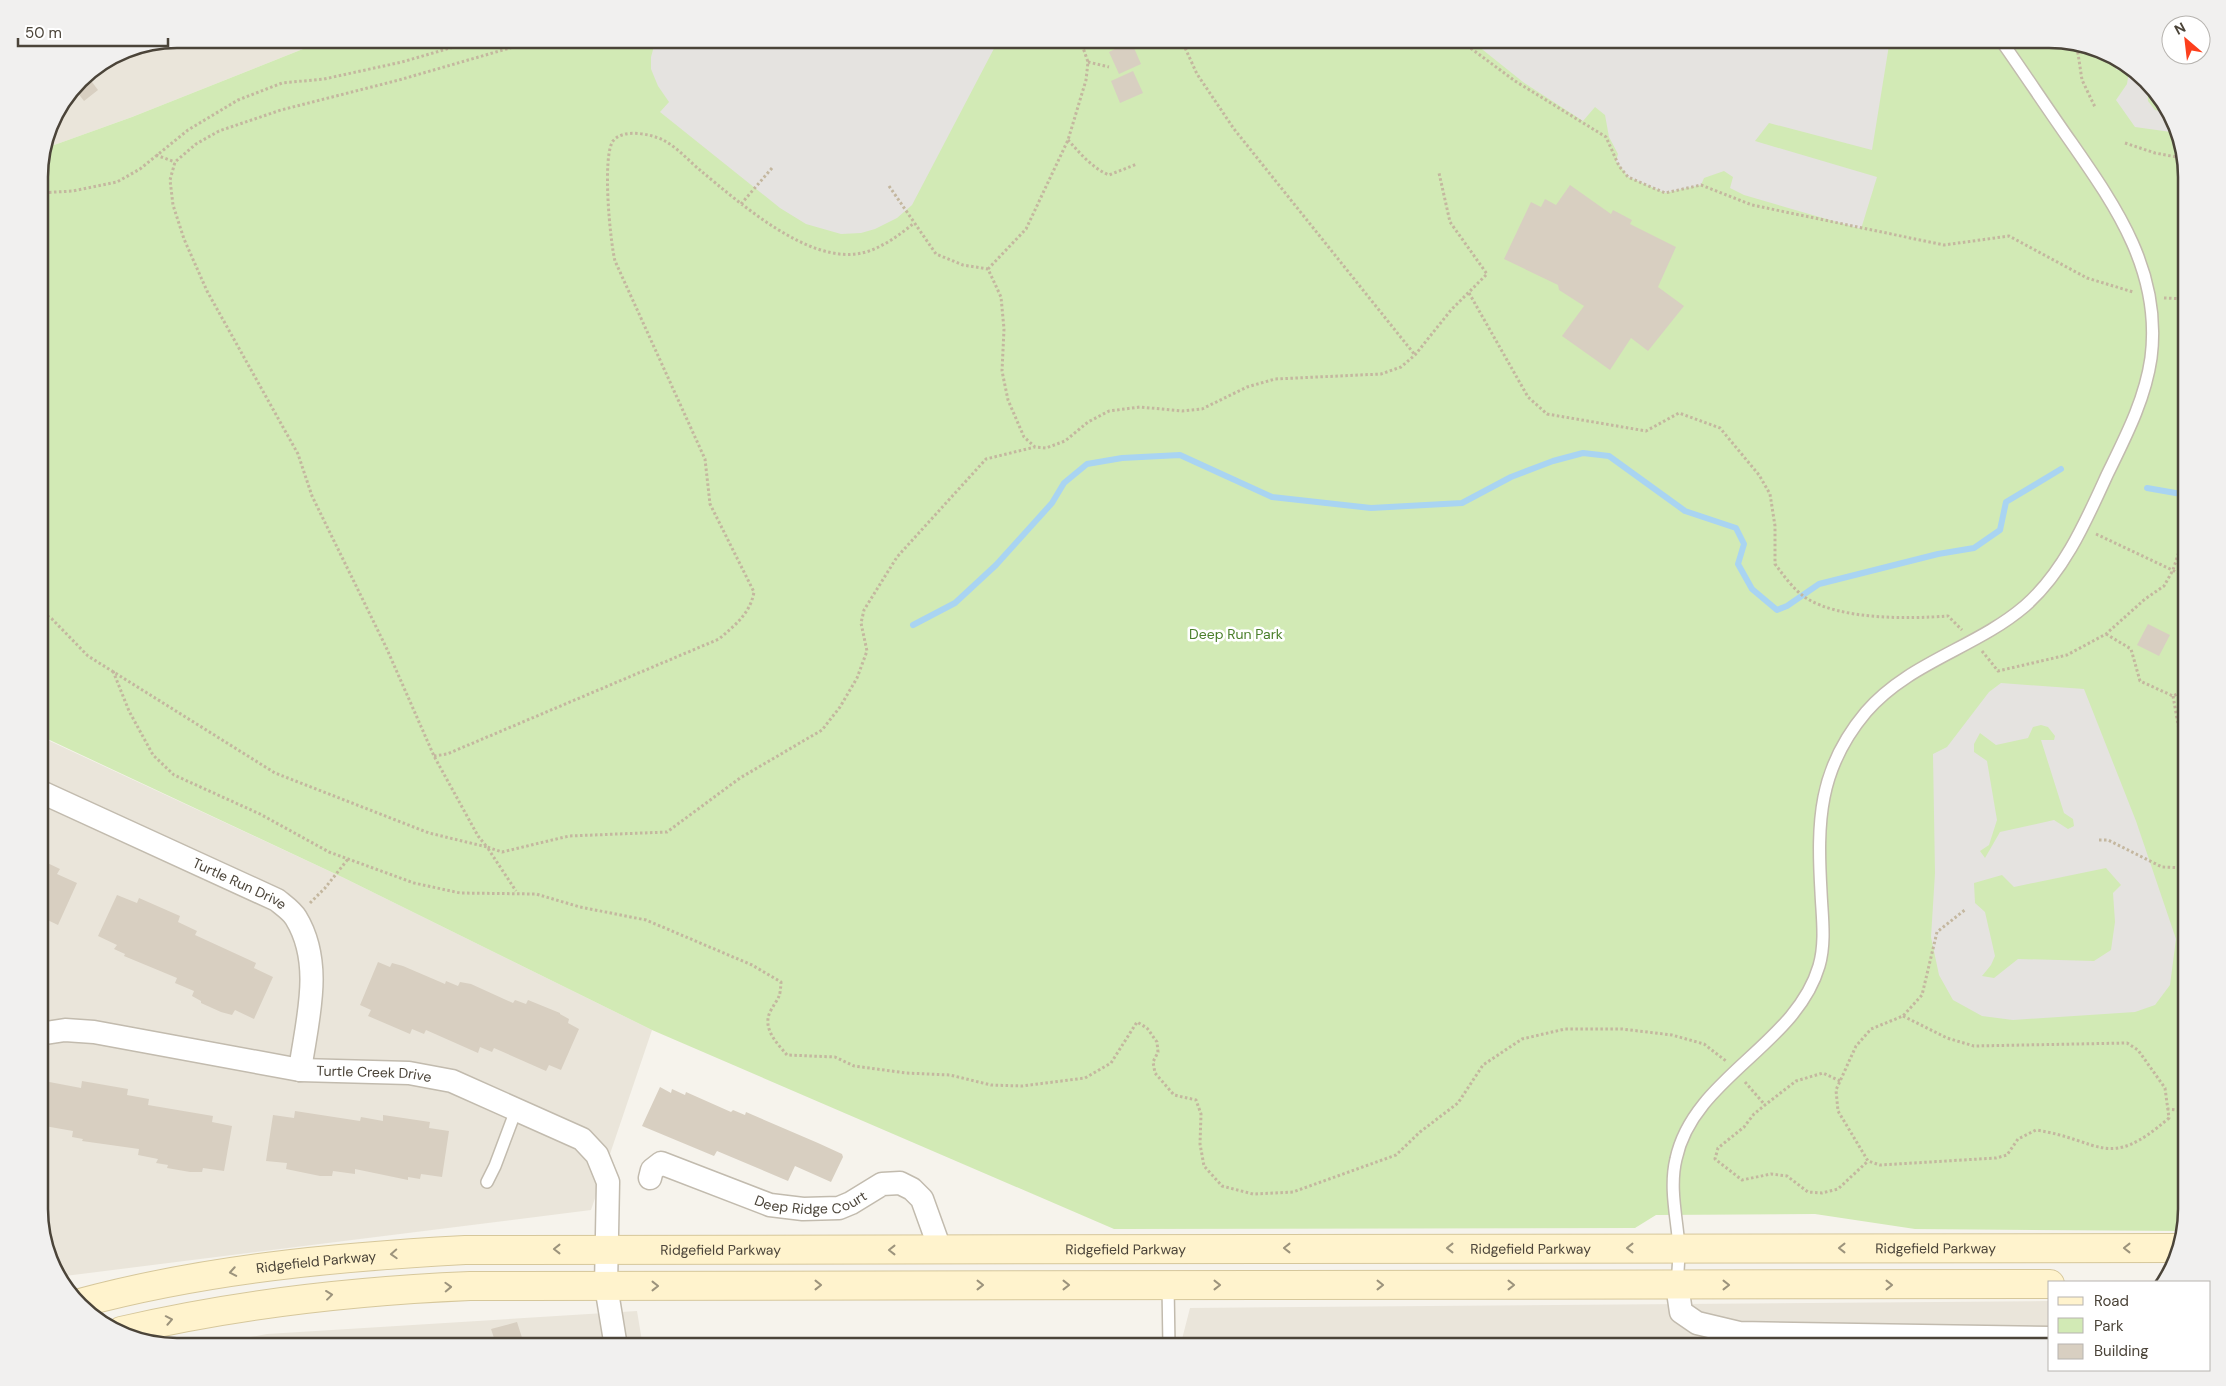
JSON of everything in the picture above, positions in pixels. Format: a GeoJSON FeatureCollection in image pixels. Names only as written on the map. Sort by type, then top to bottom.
{"type":"FeatureCollection","features":[{"type":"Feature","properties":{"kind":"main road","name":"Ridgefield Parkway"},"geometry":{"type":"LineString","coordinates":[[86,1302],[154,1286],[278,1264],[356,1256],[465,1250],[2172,1248]]}},
{"type":"Feature","properties":{"kind":"main road"},"geometry":{"type":"LineString","coordinates":[[127,1329],[216,1311],[348,1293],[470,1286],[2048,1284]]}},
{"type":"Feature","properties":{"kind":"street","name":"Turtle Run Drive"},"geometry":{"type":"LineString","coordinates":[[48,795],[276,900],[296,917],[310,955],[313,979],[300,1070]]}},
{"type":"Feature","properties":{"kind":"street","name":"Turtle Creek Drive"},"geometry":{"type":"LineString","coordinates":[[48,1033],[64,1030],[94,1032],[300,1070],[409,1073],[452,1081],[582,1139],[597,1155],[608,1182],[605,1249],[606,1286],[615,1338]]}},
{"type":"Feature","properties":{"kind":"street","name":"Deep Ridge Court"},"geometry":{"type":"LineString","coordinates":[[650,1178],[652,1170],[661,1163],[770,1205],[803,1210],[839,1208],[882,1184],[900,1183],[912,1189],[922,1198],[940,1250]]}},
{"type":"Feature","properties":{"kind":"street"},"geometry":{"type":"LineString","coordinates":[[1677,1285],[1681,1312],[1698,1323],[1739,1333],[2048,1338]]}},
{"type":"Feature","properties":{"kind":"lane"},"geometry":{"type":"LineString","coordinates":[[1677,1285],[1679,1248],[1673,1188],[1675,1160],[1682,1139],[1691,1122],[1708,1100],[1774,1036],[1795,1011],[1810,988],[1818,970],[1823,951],[1818,838],[1819,814],[1833,766],[1850,734],[1866,712],[1889,688],[1906,676],[1997,626],[2024,607],[2060,566],[2082,528],[2139,404],[2151,355],[2152,317],[2150,297],[2138,251],[2127,228],[2089,167],[2006,48]]}},
{"type":"Feature","properties":{"kind":"lane"},"geometry":{"type":"LineString","coordinates":[[486,1182],[495,1166],[516,1110]]}},
{"type":"Feature","properties":{"kind":"lane"},"geometry":{"type":"LineString","coordinates":[[1168,1285],[1169,1338]]}},
{"type":"Feature","properties":{"kind":"path"},"geometry":{"type":"LineString","coordinates":[[48,192],[73,191],[117,182],[140,169],[188,130],[238,100],[282,83],[324,79],[402,62],[450,48]]}},
{"type":"Feature","properties":{"kind":"path"},"geometry":{"type":"LineString","coordinates":[[510,48],[399,80],[281,110],[219,131],[196,144],[175,162],[170,180],[173,205],[184,239],[207,291],[298,454],[312,496],[386,647],[434,756],[478,836],[516,892]]}},
{"type":"Feature","properties":{"kind":"path"},"geometry":{"type":"LineString","coordinates":[[988,269],[1026,229],[1068,140],[1086,80],[1088,62],[1083,48]]}},
{"type":"Feature","properties":{"kind":"path"},"geometry":{"type":"LineString","coordinates":[[1185,48],[1197,74],[1234,129],[1415,355]]}},
{"type":"Feature","properties":{"kind":"path"},"geometry":{"type":"LineString","coordinates":[[1470,48],[1516,82],[1606,137],[1618,166],[1628,178],[1665,193],[1702,184],[1752,205],[1944,245],[2009,236],[2087,278],[2150,297],[2178,299]]}},
{"type":"Feature","properties":{"kind":"path"},"geometry":{"type":"LineString","coordinates":[[2078,51],[2082,80],[2095,107]]}},
{"type":"Feature","properties":{"kind":"path"},"geometry":{"type":"LineString","coordinates":[[1088,62],[1109,66]]}},
{"type":"Feature","properties":{"kind":"path"},"geometry":{"type":"LineString","coordinates":[[434,756],[446,754],[718,639],[742,620],[752,602],[754,592],[710,504],[704,459],[615,261],[611,245],[608,196],[610,153],[613,140],[624,133],[664,140],[741,204],[808,247],[836,254],[862,253],[898,236],[914,223]]}},
{"type":"Feature","properties":{"kind":"path"},"geometry":{"type":"LineString","coordinates":[[1068,140],[1090,163],[1109,175],[1137,164]]}},
{"type":"Feature","properties":{"kind":"path"},"geometry":{"type":"LineString","coordinates":[[2125,143],[2155,153],[2176,157]]}},
{"type":"Feature","properties":{"kind":"path"},"geometry":{"type":"LineString","coordinates":[[156,155],[175,162]]}},
{"type":"Feature","properties":{"kind":"path"},"geometry":{"type":"LineString","coordinates":[[741,204],[772,168]]}},
{"type":"Feature","properties":{"kind":"path"},"geometry":{"type":"LineString","coordinates":[[48,616],[88,656],[275,772],[428,833],[502,852],[569,836],[667,832],[740,778],[822,730],[840,707],[857,678],[867,651],[861,623],[864,610],[897,557],[986,459],[1035,447],[1046,448],[1066,441],[1088,422],[1109,411],[1140,407],[1182,411],[1202,409],[1247,387],[1275,379],[1380,374],[1401,366],[1415,355],[1451,310],[1487,274],[1450,222],[1439,173]]}},
{"type":"Feature","properties":{"kind":"path"},"geometry":{"type":"LineString","coordinates":[[889,186],[936,254],[964,265],[988,269]]}},
{"type":"Feature","properties":{"kind":"path"},"geometry":{"type":"LineString","coordinates":[[988,269],[1001,297],[1004,329],[1002,371],[1008,400],[1024,438],[1035,447]]}},
{"type":"Feature","properties":{"kind":"path"},"geometry":{"type":"LineString","coordinates":[[1469,293],[1528,397],[1547,414],[1646,431],[1679,413],[1720,428],[1759,475],[1770,494],[1775,526],[1775,564],[1806,598]]}},
{"type":"Feature","properties":{"kind":"path"},"geometry":{"type":"LineString","coordinates":[[2082,528],[2178,573]]}},
{"type":"Feature","properties":{"kind":"path"},"geometry":{"type":"LineString","coordinates":[[2106,634],[2131,649],[2140,681],[2173,696],[2178,694]]}},
{"type":"Feature","properties":{"kind":"path"},"geometry":{"type":"LineString","coordinates":[[113,670],[129,711],[153,755],[174,774],[260,814],[329,852],[414,883],[460,893],[516,892],[536,894],[580,907],[646,920],[752,965],[781,982],[780,998],[770,1012],[769,1027],[772,1038],[788,1055],[835,1057],[854,1066],[906,1073],[950,1075],[991,1085],[1022,1086],[1085,1078],[1111,1063],[1137,1022],[1147,1028],[1157,1042],[1158,1052],[1153,1062],[1154,1073],[1174,1095],[1196,1100],[1201,1114],[1200,1144],[1204,1166],[1222,1186],[1253,1194],[1293,1192],[1396,1155],[1420,1132],[1458,1103],[1483,1065],[1522,1039],[1565,1029],[1622,1029],[1672,1035],[1704,1044],[1726,1060],[1765,1105]]}},
{"type":"Feature","properties":{"kind":"path"},"geometry":{"type":"LineString","coordinates":[[2173,696],[2178,724]]}},
{"type":"Feature","properties":{"kind":"path"},"geometry":{"type":"LineString","coordinates":[[2099,840],[2108,840],[2162,867],[2178,868]]}},
{"type":"Feature","properties":{"kind":"path"},"geometry":{"type":"LineString","coordinates":[[296,917],[325,888],[348,859]]}},
{"type":"Feature","properties":{"kind":"path"},"geometry":{"type":"LineString","coordinates":[[1903,1016],[1947,1038],[1974,1046],[2127,1043],[2138,1050],[2157,1074],[2165,1088],[2169,1118],[2136,1143],[2119,1149],[2105,1150],[2036,1130],[2018,1139],[2007,1155],[1996,1158],[1880,1165],[1868,1161],[1838,1111],[1836,1090],[1856,1046],[1871,1029],[1903,1016],[1922,995],[1937,932],[1966,909]]}},
{"type":"Feature","properties":{"kind":"path"},"geometry":{"type":"LineString","coordinates":[[1840,1081],[1823,1073],[1810,1075],[1796,1081],[1754,1114],[1744,1127],[1718,1148],[1715,1159],[1742,1180],[1770,1174],[1788,1176],[1808,1192],[1822,1193],[1838,1189],[1868,1161]]}},
{"type":"Feature","properties":{"kind":"path"},"geometry":{"type":"LineString","coordinates":[[2168,1109],[2178,1110]]}},
{"type":"Feature","properties":{"kind":"shaded area"},"geometry":{"type":"Polygon","coordinates":[[[168,48],[305,48],[132,117],[51,146],[57,127],[69,105],[80,91],[105,69],[135,54],[168,48]]]}},
{"type":"Feature","properties":{"kind":"shaded area"},"geometry":{"type":"Polygon","coordinates":[[[654,48],[994,48],[912,205],[897,218],[875,229],[861,233],[841,234],[806,224],[780,208],[660,112],[669,102],[658,86],[651,69],[654,48]]]}},
{"type":"Feature","properties":{"kind":"shaded area"},"geometry":{"type":"Polygon","coordinates":[[[1480,48],[1889,48],[1872,150],[1769,123],[1755,141],[1877,177],[1861,229],[1744,195],[1730,188],[1733,177],[1724,171],[1704,178],[1701,185],[1665,193],[1628,177],[1616,161],[1618,154],[1609,137],[1605,115],[1595,107],[1583,121],[1523,82],[1480,48]]]}},
{"type":"Feature","properties":{"kind":"shaded area"},"geometry":{"type":"Polygon","coordinates":[[[2128,74],[2148,93],[2148,101],[2155,110],[2160,111],[2171,132],[2135,127],[2116,100],[2127,84],[2128,74]]]}},
{"type":"Feature","properties":{"kind":"shaded area"},"geometry":{"type":"Polygon","coordinates":[[[2001,683],[2084,689],[2136,821],[2176,939],[2170,985],[2155,1005],[2135,1012],[2013,1020],[1982,1016],[1953,1000],[1939,975],[1931,937],[1935,873],[1933,754],[1947,747],[1989,692],[2001,683]],[[2041,725],[2033,727],[2028,738],[1996,745],[1980,733],[1974,744],[1974,752],[1987,761],[1997,820],[1989,845],[1980,851],[1985,858],[2000,832],[2054,820],[2068,829],[2074,826],[2073,819],[2064,813],[2041,740],[2054,740],[2055,736],[2048,727],[2041,725]],[[2106,868],[2014,887],[2002,875],[1974,883],[1975,903],[1985,912],[1995,956],[1991,965],[1982,976],[1994,978],[2018,959],[2094,961],[2111,950],[2115,922],[2113,893],[2121,885],[2106,868]]]}},
{"type":"Feature","properties":{"kind":"shaded area"},"geometry":{"type":"Polygon","coordinates":[[[48,740],[344,878],[652,1030],[591,1210],[66,1276],[54,1251],[48,1218],[48,740]]]}},
{"type":"Feature","properties":{"kind":"shaded area"},"geometry":{"type":"Polygon","coordinates":[[[2048,1301],[2048,1338],[1182,1338],[1190,1308],[2048,1301]]]}},
{"type":"Feature","properties":{"kind":"shaded area"},"geometry":{"type":"Polygon","coordinates":[[[637,1311],[642,1338],[245,1338],[267,1334],[637,1311]]]}},
{"type":"Feature","properties":{"kind":"green space","name":"Deep Run Park"},"geometry":{"type":"Polygon","coordinates":[[[305,48],[2049,48],[2083,52],[2099,57],[2114,65],[2141,85],[2161,112],[2169,127],[2174,143],[2178,168],[2178,1209],[2176,1231],[1915,1229],[1815,1214],[1656,1215],[1635,1228],[1114,1229],[652,1030],[344,878],[48,739],[49,160],[51,146],[132,117],[305,48]]]}},
{"type":"Feature","properties":{"kind":"building"},"geometry":{"type":"Polygon","coordinates":[[[1117,48],[1134,48],[1141,64],[1119,74],[1109,52],[1117,48]]]}},
{"type":"Feature","properties":{"kind":"building"},"geometry":{"type":"Polygon","coordinates":[[[1133,71],[1143,93],[1120,103],[1111,81],[1133,71]]]}},
{"type":"Feature","properties":{"kind":"building"},"geometry":{"type":"Polygon","coordinates":[[[91,80],[98,90],[84,101],[78,93],[91,80]]]}},
{"type":"Feature","properties":{"kind":"building"},"geometry":{"type":"Polygon","coordinates":[[[1570,185],[1611,214],[1613,210],[1632,220],[1630,224],[1676,247],[1658,287],[1684,306],[1648,351],[1631,338],[1610,370],[1562,336],[1584,306],[1559,290],[1558,285],[1504,259],[1531,202],[1541,207],[1545,199],[1556,205],[1570,185]]]}},
{"type":"Feature","properties":{"kind":"building"},"geometry":{"type":"Polygon","coordinates":[[[2148,624],[2170,635],[2159,656],[2137,645],[2148,624]]]}},
{"type":"Feature","properties":{"kind":"building"},"geometry":{"type":"Polygon","coordinates":[[[48,863],[60,869],[57,874],[77,883],[58,925],[48,920],[48,863]]]}},
{"type":"Feature","properties":{"kind":"building"},"geometry":{"type":"Polygon","coordinates":[[[117,895],[137,903],[139,898],[180,916],[178,922],[197,931],[195,935],[256,963],[254,968],[273,977],[254,1019],[235,1010],[232,1015],[201,1003],[201,1001],[192,996],[194,991],[175,983],[177,978],[124,956],[125,954],[114,949],[117,945],[98,936],[117,895]]]}},
{"type":"Feature","properties":{"kind":"building"},"geometry":{"type":"Polygon","coordinates":[[[378,962],[390,967],[392,963],[403,966],[445,984],[446,981],[458,986],[460,982],[471,984],[513,1003],[515,1000],[526,1004],[528,1000],[560,1013],[569,1019],[568,1023],[579,1029],[561,1070],[549,1065],[546,1071],[494,1048],[492,1052],[480,1047],[478,1053],[426,1030],[424,1034],[412,1029],[410,1034],[368,1016],[371,1010],[360,1005],[378,962]]]}},
{"type":"Feature","properties":{"kind":"building"},"geometry":{"type":"Polygon","coordinates":[[[82,1081],[128,1089],[127,1095],[149,1099],[148,1105],[213,1116],[212,1122],[232,1126],[224,1171],[203,1168],[202,1172],[167,1168],[168,1165],[156,1163],[158,1159],[138,1155],[139,1149],[82,1141],[83,1139],[72,1137],[73,1131],[48,1127],[48,1082],[81,1088],[82,1081]]]}},
{"type":"Feature","properties":{"kind":"building"},"geometry":{"type":"Polygon","coordinates":[[[660,1087],[671,1093],[672,1089],[685,1095],[686,1092],[731,1112],[733,1110],[745,1115],[746,1112],[842,1154],[843,1157],[831,1182],[795,1166],[788,1181],[717,1151],[714,1156],[642,1126],[660,1087]]]}},
{"type":"Feature","properties":{"kind":"building"},"geometry":{"type":"Polygon","coordinates":[[[295,1111],[360,1121],[361,1117],[383,1121],[383,1115],[430,1122],[429,1128],[449,1131],[442,1177],[421,1174],[420,1179],[408,1177],[408,1180],[355,1169],[355,1174],[333,1171],[332,1176],[320,1176],[286,1169],[287,1163],[266,1161],[273,1115],[294,1118],[295,1111]]]}},
{"type":"Feature","properties":{"kind":"building"},"geometry":{"type":"Polygon","coordinates":[[[517,1322],[522,1338],[494,1338],[491,1329],[517,1322]]]}},
{"type":"Feature","properties":{"kind":"waterway"},"geometry":{"type":"LineString","coordinates":[[913,625],[955,603],[996,565],[1052,503],[1064,483],[1087,464],[1122,458],[1180,455],[1272,497],[1371,508],[1462,503],[1511,477],[1553,461],[1583,453],[1609,456],[1685,511],[1736,528],[1744,544],[1738,564],[1752,589],[1777,610],[1787,606],[1819,584],[1938,554],[1974,548],[2000,530],[2006,502],[2061,469]]}},
{"type":"Feature","properties":{"kind":"waterway"},"geometry":{"type":"LineString","coordinates":[[2147,488],[2178,493]]}}]}
